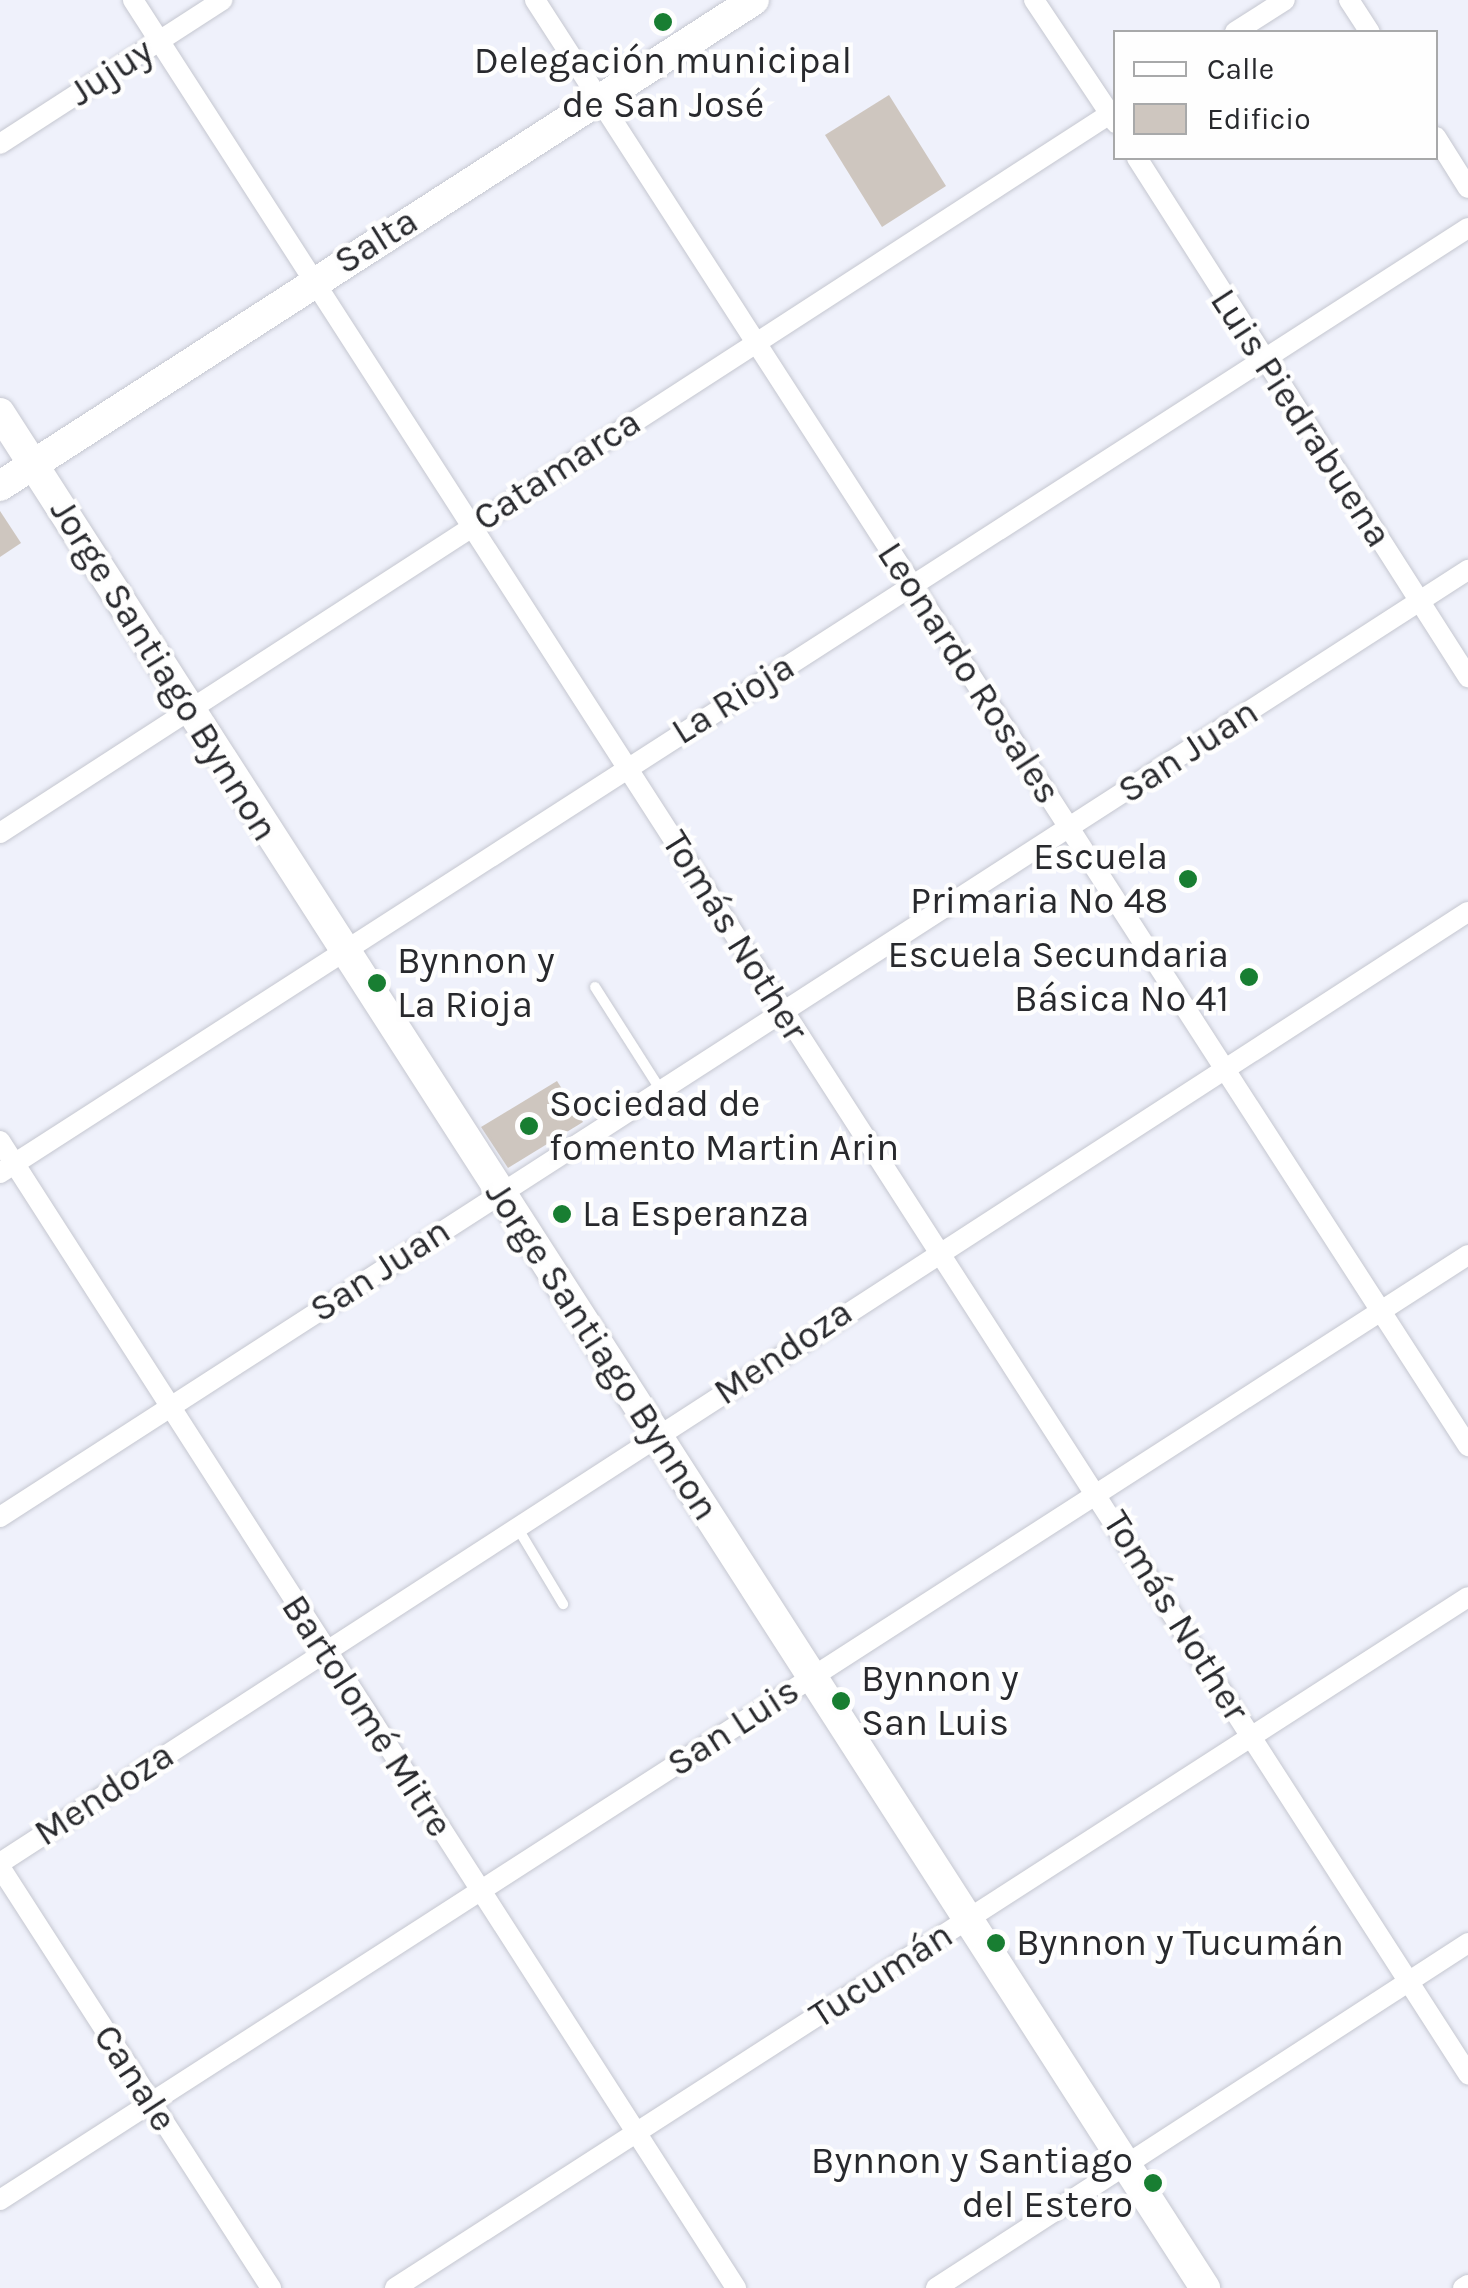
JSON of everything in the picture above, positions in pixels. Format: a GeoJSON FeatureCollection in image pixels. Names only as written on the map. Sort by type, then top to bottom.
{"type":"FeatureCollection","features":[{"type":"Feature","properties":{"kind":"street","name":"Tomás Nother"},"geometry":{"type":"LineString","coordinates":[[133,0],[781,1011],[1098,1493],[1468,2074]]}},
{"type":"Feature","properties":{"kind":"street","name":"Jujuy"},"geometry":{"type":"LineString","coordinates":[[0,144],[223,0]]}},
{"type":"Feature","properties":{"kind":"street","name":"Leonardo Rosales"},"geometry":{"type":"LineString","coordinates":[[536,0],[1468,1446]]}},
{"type":"Feature","properties":{"kind":"street","name":"Salta"},"geometry":{"type":"LineString","coordinates":[[0,486],[754,0]]}},
{"type":"Feature","properties":{"kind":"street"},"geometry":{"type":"LineString","coordinates":[[1034,0],[1113,115]]}},
{"type":"Feature","properties":{"kind":"street"},"geometry":{"type":"LineString","coordinates":[[1238,30],[1286,0]]}},
{"type":"Feature","properties":{"kind":"street"},"geometry":{"type":"LineString","coordinates":[[1349,0],[1369,30]]}},
{"type":"Feature","properties":{"kind":"street","name":"Catamarca"},"geometry":{"type":"LineString","coordinates":[[0,833],[754,343],[1113,117]]}},
{"type":"Feature","properties":{"kind":"street"},"geometry":{"type":"LineString","coordinates":[[1438,139],[1468,188]]}},
{"type":"Feature","properties":{"kind":"street","name":"Luis Piedrabuena"},"geometry":{"type":"LineString","coordinates":[[1138,160],[1468,677]]}},
{"type":"Feature","properties":{"kind":"street","name":"La Rioja"},"geometry":{"type":"LineString","coordinates":[[8,1168],[1468,228]]}},
{"type":"Feature","properties":{"kind":"street","name":"Jorge Santiago Bynnon"},"geometry":{"type":"LineString","coordinates":[[0,413],[1205,2288]]}},
{"type":"Feature","properties":{"kind":"street","name":"San Juan"},"geometry":{"type":"LineString","coordinates":[[0,1517],[1468,570]]}},
{"type":"Feature","properties":{"kind":"street","name":"Mendoza"},"geometry":{"type":"LineString","coordinates":[[0,1865],[937,1250],[1468,912]]}},
{"type":"Feature","properties":{"kind":"street","name":"Bartolomé Mitre"},"geometry":{"type":"LineString","coordinates":[[0,1141],[8,1168],[169,1405],[736,2288]]}},
{"type":"Feature","properties":{"kind":"street","name":"San Luis"},"geometry":{"type":"LineString","coordinates":[[0,2200],[1468,1255]]}},
{"type":"Feature","properties":{"kind":"street","name":"Tucumán"},"geometry":{"type":"LineString","coordinates":[[395,2288],[1468,1597]]}},
{"type":"Feature","properties":{"kind":"street","name":"Canale"},"geometry":{"type":"LineString","coordinates":[[0,1865],[271,2288]]}},
{"type":"Feature","properties":{"kind":"street"},"geometry":{"type":"LineString","coordinates":[[936,2288],[1468,1942]]}},
{"type":"Feature","properties":{"kind":"lane"},"geometry":{"type":"LineString","coordinates":[[595,987],[660,1089]]}},
{"type":"Feature","properties":{"kind":"lane"},"geometry":{"type":"LineString","coordinates":[[516,1526],[563,1604]]}},
{"type":"Feature","properties":{"kind":"building"},"geometry":{"type":"Polygon","coordinates":[[[889,95],[946,186],[882,227],[825,135],[889,95]]]}},
{"type":"Feature","properties":{"kind":"building"},"geometry":{"type":"Polygon","coordinates":[[[0,511],[21,543],[0,557],[0,511]]]}},
{"type":"Feature","properties":{"kind":"building","name":"Sociedad de fomento Martin Arin"},"geometry":{"type":"Polygon","coordinates":[[[557,1081],[583,1122],[508,1168],[481,1127],[557,1081]]]}},
{"type":"Feature","properties":{"kind":"place","name":"Delegación municipal de San José"},"geometry":{"type":"Point","coordinates":[663,22]}},
{"type":"Feature","properties":{"kind":"place","name":"Escuela Primaria Nº 48"},"geometry":{"type":"Point","coordinates":[1188,879]}},
{"type":"Feature","properties":{"kind":"place","name":"Escuela Secundaria Básica Nº 41"},"geometry":{"type":"Point","coordinates":[1249,977]}},
{"type":"Feature","properties":{"kind":"place","name":"Bynnon y La Rioja"},"geometry":{"type":"Point","coordinates":[377,983]}},
{"type":"Feature","properties":{"kind":"place","name":"Sociedad de fomento Martin Arin"},"geometry":{"type":"Point","coordinates":[529,1126]}},
{"type":"Feature","properties":{"kind":"place","name":"La Esperanza"},"geometry":{"type":"Point","coordinates":[562,1214]}},
{"type":"Feature","properties":{"kind":"place","name":"Bynnon y San Luis"},"geometry":{"type":"Point","coordinates":[841,1701]}},
{"type":"Feature","properties":{"kind":"place","name":"Bynnon y Tucumán"},"geometry":{"type":"Point","coordinates":[996,1943]}},
{"type":"Feature","properties":{"kind":"place","name":"Bynnon y Santiago del Estero"},"geometry":{"type":"Point","coordinates":[1153,2183]}}]}
